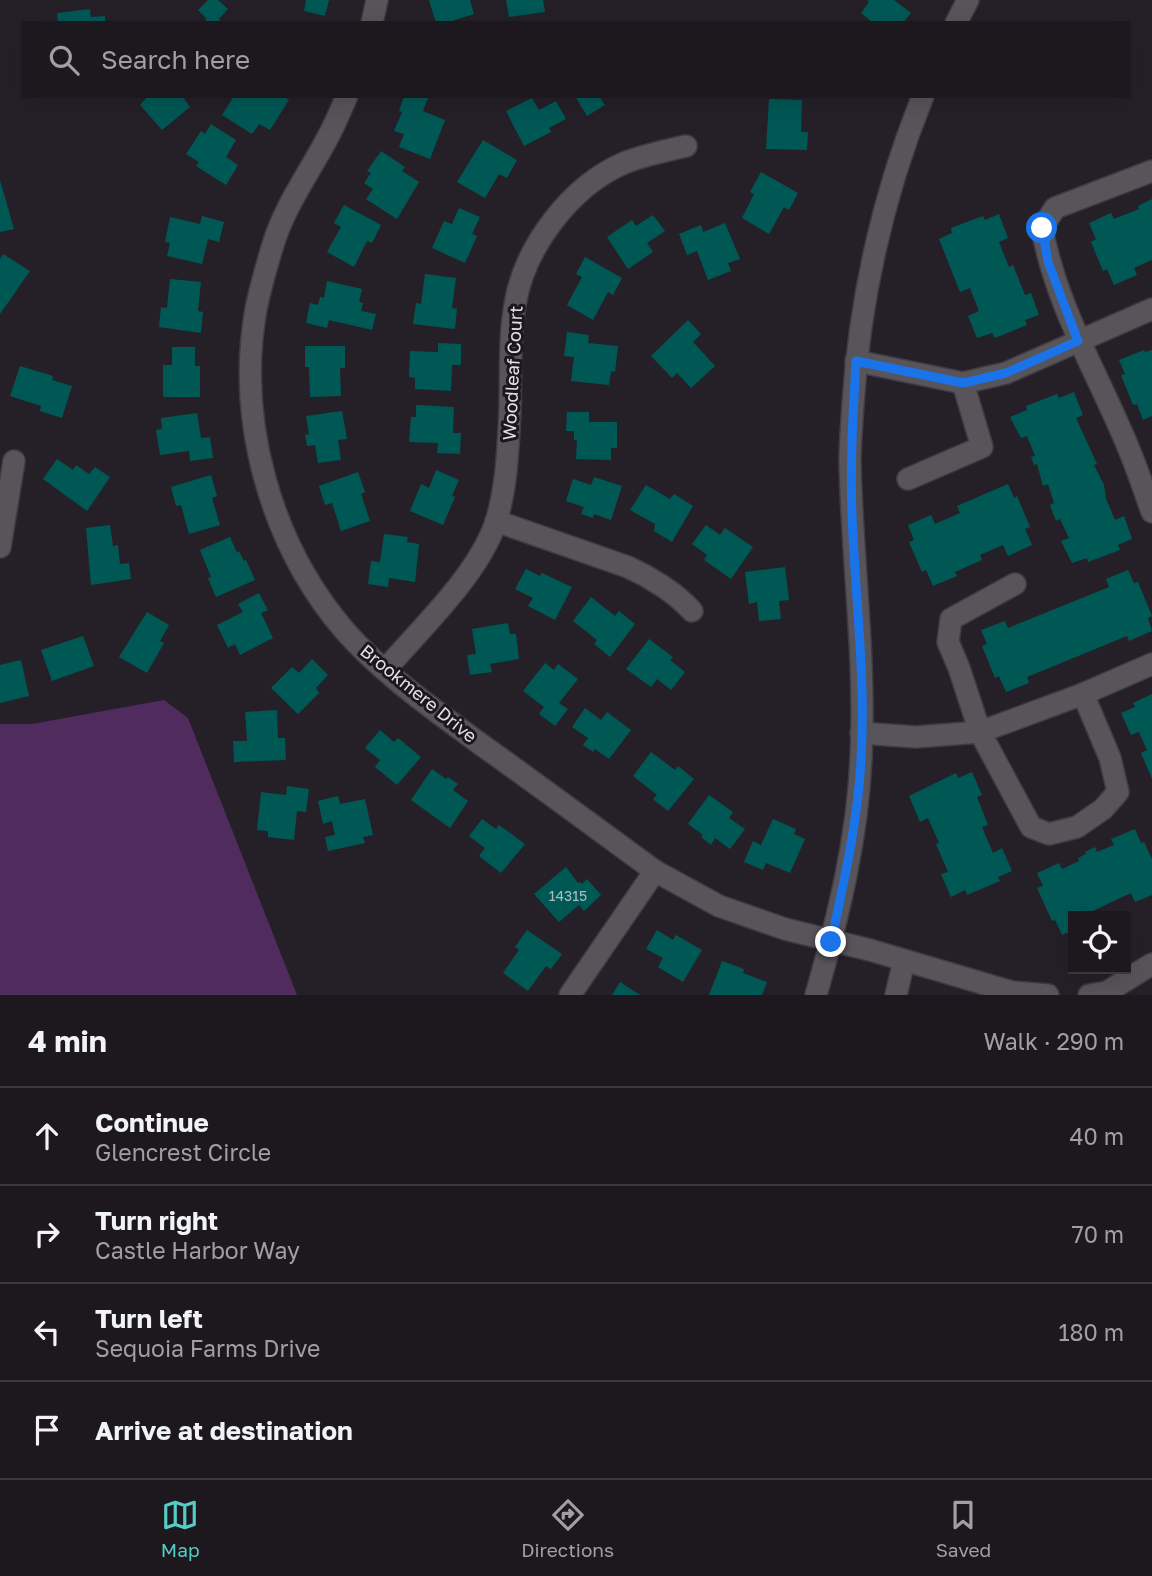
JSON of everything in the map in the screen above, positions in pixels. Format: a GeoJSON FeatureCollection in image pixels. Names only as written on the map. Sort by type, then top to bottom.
{"type":"FeatureCollection","features":[{"type":"Feature","properties":{"kind":"street"},"geometry":{"type":"LineString","coordinates":[[372,21],[377,0]]}},
{"type":"Feature","properties":{"kind":"street"},"geometry":{"type":"LineString","coordinates":[[957,21],[968,0]]}},
{"type":"Feature","properties":{"kind":"street","name":"Brookmere Drive"},"geometry":{"type":"LineString","coordinates":[[346,98],[329,135],[295,193],[273,245],[256,310],[251,378],[253,419],[260,461],[271,500],[288,544],[333,617],[385,670],[444,717],[655,871],[719,906],[785,929],[904,961],[1002,992],[1048,995]]}},
{"type":"Feature","properties":{"kind":"street"},"geometry":{"type":"LineString","coordinates":[[816,995],[831,942],[858,802],[862,659],[850,458],[862,309],[880,222],[904,142],[922,98]]}},
{"type":"Feature","properties":{"kind":"street","name":"Woodleaf Court"},"geometry":{"type":"LineString","coordinates":[[385,670],[471,571],[496,522],[508,463],[514,305],[522,277],[545,229],[561,209],[595,179],[625,163],[686,146]]}},
{"type":"Feature","properties":{"kind":"street"},"geometry":{"type":"LineString","coordinates":[[1152,172],[1055,208],[1042,228],[1048,262],[1078,341],[1128,446],[1152,512]]}},
{"type":"Feature","properties":{"kind":"street"},"geometry":{"type":"LineString","coordinates":[[856,361],[963,383],[1006,373],[1152,309]]}},
{"type":"Feature","properties":{"kind":"street"},"geometry":{"type":"LineString","coordinates":[[908,479],[982,447],[963,383]]}},
{"type":"Feature","properties":{"kind":"street"},"geometry":{"type":"LineString","coordinates":[[0,547],[14,461]]}},
{"type":"Feature","properties":{"kind":"street"},"geometry":{"type":"LineString","coordinates":[[496,522],[642,573],[692,611]]}},
{"type":"Feature","properties":{"kind":"street"},"geometry":{"type":"LineString","coordinates":[[1015,584],[951,619],[948,642],[981,732],[1031,827],[1049,834],[1077,827],[1103,809],[1118,792],[1110,758],[1083,694]]}},
{"type":"Feature","properties":{"kind":"street"},"geometry":{"type":"LineString","coordinates":[[862,733],[916,737],[981,732],[1083,694],[1152,664]]}},
{"type":"Feature","properties":{"kind":"street"},"geometry":{"type":"LineString","coordinates":[[570,995],[655,871]]}},
{"type":"Feature","properties":{"kind":"street"},"geometry":{"type":"LineString","coordinates":[[895,995],[904,961]]}},
{"type":"Feature","properties":{"kind":"street"},"geometry":{"type":"LineString","coordinates":[[1101,994],[1152,964]]}},
{"type":"Feature","properties":{"kind":"shaded area"},"geometry":{"type":"Polygon","coordinates":[[[164,700],[188,718],[297,995],[0,995],[0,724],[32,724],[164,700]]]}},
{"type":"Feature","properties":{"kind":"building"},"geometry":{"type":"Polygon","coordinates":[[[208,0],[218,0],[228,9],[219,19],[220,21],[205,21],[207,19],[198,10],[208,0]]]}},
{"type":"Feature","properties":{"kind":"building"},"geometry":{"type":"Polygon","coordinates":[[[306,0],[329,0],[325,16],[304,11],[306,0]]]}},
{"type":"Feature","properties":{"kind":"building"},"geometry":{"type":"Polygon","coordinates":[[[429,0],[470,0],[474,14],[452,21],[435,21],[429,0]]]}},
{"type":"Feature","properties":{"kind":"building"},"geometry":{"type":"Polygon","coordinates":[[[506,0],[543,0],[545,12],[509,17],[506,0]]]}},
{"type":"Feature","properties":{"kind":"building"},"geometry":{"type":"Polygon","coordinates":[[[867,0],[894,0],[911,13],[905,21],[871,21],[861,13],[869,2],[867,0]]]}},
{"type":"Feature","properties":{"kind":"building"},"geometry":{"type":"Polygon","coordinates":[[[90,9],[91,17],[105,16],[105,21],[58,21],[57,13],[90,9]]]}},
{"type":"Feature","properties":{"kind":"building"},"geometry":{"type":"Polygon","coordinates":[[[146,98],[183,98],[190,107],[162,130],[140,105],[146,98]]]}},
{"type":"Feature","properties":{"kind":"building"},"geometry":{"type":"Polygon","coordinates":[[[233,98],[289,100],[270,130],[259,124],[252,134],[222,115],[233,98]]]}},
{"type":"Feature","properties":{"kind":"building"},"geometry":{"type":"Polygon","coordinates":[[[403,98],[428,98],[423,111],[445,120],[430,159],[399,147],[404,134],[394,131],[402,112],[399,111],[403,98]]]}},
{"type":"Feature","properties":{"kind":"building"},"geometry":{"type":"Polygon","coordinates":[[[532,98],[539,110],[556,101],[566,119],[549,128],[551,132],[524,146],[506,111],[532,98]]]}},
{"type":"Feature","properties":{"kind":"building"},"geometry":{"type":"Polygon","coordinates":[[[576,98],[600,98],[605,105],[587,116],[576,98]]]}},
{"type":"Feature","properties":{"kind":"building"},"geometry":{"type":"Polygon","coordinates":[[[769,99],[802,100],[801,132],[808,132],[807,150],[766,149],[769,99]]]}},
{"type":"Feature","properties":{"kind":"building"},"geometry":{"type":"Polygon","coordinates":[[[211,124],[236,140],[226,157],[238,165],[226,185],[196,166],[199,162],[186,154],[201,131],[205,134],[211,124]]]}},
{"type":"Feature","properties":{"kind":"building"},"geometry":{"type":"Polygon","coordinates":[[[483,140],[517,160],[507,178],[499,174],[485,198],[457,182],[483,140]]]}},
{"type":"Feature","properties":{"kind":"building"},"geometry":{"type":"Polygon","coordinates":[[[381,151],[405,167],[402,171],[419,182],[397,219],[366,199],[373,189],[364,183],[371,173],[367,171],[381,151]]]}},
{"type":"Feature","properties":{"kind":"building"},"geometry":{"type":"Polygon","coordinates":[[[761,172],[798,193],[789,210],[784,207],[769,234],[742,218],[754,194],[750,192],[761,172]]]}},
{"type":"Feature","properties":{"kind":"building"},"geometry":{"type":"Polygon","coordinates":[[[0,180],[14,229],[0,232],[0,180]]]}},
{"type":"Feature","properties":{"kind":"building"},"geometry":{"type":"Polygon","coordinates":[[[1152,199],[1152,260],[1134,268],[1137,275],[1114,285],[1107,269],[1103,271],[1091,242],[1096,239],[1089,223],[1111,213],[1114,219],[1139,209],[1138,206],[1152,199]]]}},
{"type":"Feature","properties":{"kind":"building"},"geometry":{"type":"Polygon","coordinates":[[[344,205],[381,225],[372,243],[367,241],[354,267],[327,252],[341,227],[334,223],[344,205]]]}},
{"type":"Feature","properties":{"kind":"building"},"geometry":{"type":"Polygon","coordinates":[[[459,208],[480,217],[472,234],[477,236],[465,263],[432,248],[444,221],[452,224],[459,208]]]}},
{"type":"Feature","properties":{"kind":"building"},"geometry":{"type":"Polygon","coordinates":[[[999,214],[1008,238],[999,242],[1009,267],[1013,265],[1025,295],[1031,293],[1039,315],[1025,320],[1027,325],[995,338],[992,333],[977,338],[968,316],[979,311],[970,288],[960,292],[939,239],[952,233],[951,228],[983,216],[985,220],[999,214]]]}},
{"type":"Feature","properties":{"kind":"building"},"geometry":{"type":"Polygon","coordinates":[[[653,215],[665,231],[647,243],[653,252],[628,269],[607,237],[632,220],[636,226],[653,215]]]}},
{"type":"Feature","properties":{"kind":"building"},"geometry":{"type":"Polygon","coordinates":[[[202,216],[224,222],[219,242],[208,239],[202,264],[167,256],[170,243],[165,242],[170,217],[200,224],[202,216]]]}},
{"type":"Feature","properties":{"kind":"building"},"geometry":{"type":"Polygon","coordinates":[[[725,223],[740,259],[728,263],[731,271],[708,280],[697,251],[687,255],[679,234],[701,225],[703,232],[725,223]]]}},
{"type":"Feature","properties":{"kind":"building"},"geometry":{"type":"Polygon","coordinates":[[[3,254],[30,271],[0,314],[0,259],[3,254]]]}},
{"type":"Feature","properties":{"kind":"building"},"geometry":{"type":"Polygon","coordinates":[[[585,257],[622,278],[613,295],[608,292],[593,320],[567,305],[582,277],[576,274],[585,257]]]}},
{"type":"Feature","properties":{"kind":"building"},"geometry":{"type":"Polygon","coordinates":[[[425,274],[456,278],[452,308],[457,309],[455,329],[413,324],[416,303],[421,304],[425,274]]]}},
{"type":"Feature","properties":{"kind":"building"},"geometry":{"type":"Polygon","coordinates":[[[170,279],[201,282],[198,311],[203,312],[201,333],[159,327],[161,307],[167,308],[170,279]]]}},
{"type":"Feature","properties":{"kind":"building"},"geometry":{"type":"Polygon","coordinates":[[[327,281],[362,289],[359,302],[363,303],[361,311],[376,314],[372,330],[329,320],[327,328],[306,323],[310,303],[318,305],[320,297],[324,298],[327,281]]]}},
{"type":"Feature","properties":{"kind":"building"},"geometry":{"type":"Polygon","coordinates":[[[688,320],[701,334],[693,342],[715,366],[691,388],[677,373],[672,378],[651,356],[688,320]]]}},
{"type":"Feature","properties":{"kind":"building"},"geometry":{"type":"Polygon","coordinates":[[[567,332],[589,335],[588,343],[618,346],[615,372],[611,371],[609,385],[571,381],[574,357],[564,356],[567,332]]]}},
{"type":"Feature","properties":{"kind":"building"},"geometry":{"type":"Polygon","coordinates":[[[438,343],[461,344],[461,365],[452,365],[451,391],[415,389],[415,378],[409,377],[410,351],[438,352],[438,343]]]}},
{"type":"Feature","properties":{"kind":"building"},"geometry":{"type":"Polygon","coordinates":[[[305,346],[345,346],[345,368],[340,368],[341,396],[310,397],[305,346]]]}},
{"type":"Feature","properties":{"kind":"building"},"geometry":{"type":"Polygon","coordinates":[[[172,347],[195,347],[195,366],[200,366],[200,397],[163,397],[163,365],[172,365],[172,347]]]}},
{"type":"Feature","properties":{"kind":"building"},"geometry":{"type":"Polygon","coordinates":[[[1144,350],[1152,350],[1152,416],[1143,420],[1137,404],[1133,405],[1121,375],[1125,374],[1119,360],[1144,350]]]}},
{"type":"Feature","properties":{"kind":"building"},"geometry":{"type":"Polygon","coordinates":[[[20,366],[53,376],[52,380],[72,386],[62,418],[40,411],[41,406],[10,396],[20,366]]]}},
{"type":"Feature","properties":{"kind":"building"},"geometry":{"type":"Polygon","coordinates":[[[1074,392],[1083,415],[1076,418],[1097,464],[1094,465],[1104,485],[1106,499],[1115,520],[1124,516],[1132,539],[1118,545],[1120,550],[1088,562],[1087,558],[1072,563],[1061,541],[1069,538],[1060,519],[1056,521],[1050,505],[1054,503],[1048,484],[1043,486],[1037,464],[1034,465],[1031,457],[1035,456],[1027,436],[1021,438],[1010,417],[1027,410],[1026,406],[1057,394],[1059,398],[1074,392]]]}},
{"type":"Feature","properties":{"kind":"building"},"geometry":{"type":"Polygon","coordinates":[[[416,405],[454,407],[453,433],[461,433],[460,454],[437,453],[438,443],[409,442],[411,417],[416,417],[416,405]]]}},
{"type":"Feature","properties":{"kind":"building"},"geometry":{"type":"Polygon","coordinates":[[[342,411],[347,439],[338,440],[341,460],[318,463],[315,445],[307,446],[305,435],[309,434],[306,416],[342,411]]]}},
{"type":"Feature","properties":{"kind":"building"},"geometry":{"type":"Polygon","coordinates":[[[567,412],[589,412],[589,422],[617,422],[617,448],[611,448],[611,460],[576,459],[577,440],[574,440],[574,431],[566,431],[567,412]]]}},
{"type":"Feature","properties":{"kind":"building"},"geometry":{"type":"Polygon","coordinates":[[[197,413],[201,438],[210,437],[213,458],[190,461],[189,451],[160,455],[156,430],[162,429],[161,418],[197,413]]]}},
{"type":"Feature","properties":{"kind":"building"},"geometry":{"type":"Polygon","coordinates":[[[57,459],[73,470],[76,465],[89,474],[95,467],[110,477],[87,511],[43,479],[57,459]]]}},
{"type":"Feature","properties":{"kind":"building"},"geometry":{"type":"Polygon","coordinates":[[[436,470],[459,480],[443,525],[410,511],[421,484],[429,488],[436,470]]]}},
{"type":"Feature","properties":{"kind":"building"},"geometry":{"type":"Polygon","coordinates":[[[358,472],[365,492],[361,494],[370,521],[341,531],[332,503],[325,505],[319,486],[358,472]]]}},
{"type":"Feature","properties":{"kind":"building"},"geometry":{"type":"Polygon","coordinates":[[[211,475],[217,496],[212,498],[220,525],[189,534],[181,505],[176,506],[171,487],[211,475]]]}},
{"type":"Feature","properties":{"kind":"building"},"geometry":{"type":"Polygon","coordinates":[[[594,477],[622,486],[611,520],[594,514],[593,518],[581,514],[584,507],[566,501],[573,479],[591,485],[594,477]]]}},
{"type":"Feature","properties":{"kind":"building"},"geometry":{"type":"Polygon","coordinates":[[[1008,484],[1014,498],[1017,496],[1030,527],[1025,529],[1032,545],[1008,556],[1003,545],[980,555],[982,560],[955,572],[957,576],[933,586],[926,570],[922,572],[909,542],[914,540],[908,525],[931,515],[935,524],[960,513],[957,506],[1008,484]]]}},
{"type":"Feature","properties":{"kind":"building"},"geometry":{"type":"Polygon","coordinates":[[[646,485],[670,499],[674,494],[693,506],[672,542],[654,531],[655,524],[630,510],[646,485]]]}},
{"type":"Feature","properties":{"kind":"building"},"geometry":{"type":"Polygon","coordinates":[[[110,525],[113,546],[118,545],[120,564],[129,563],[131,579],[91,585],[86,528],[110,525]]]}},
{"type":"Feature","properties":{"kind":"building"},"geometry":{"type":"Polygon","coordinates":[[[706,525],[720,535],[725,528],[753,547],[731,579],[704,560],[707,555],[692,544],[706,525]]]}},
{"type":"Feature","properties":{"kind":"building"},"geometry":{"type":"Polygon","coordinates":[[[384,534],[408,537],[407,542],[419,544],[415,582],[389,578],[388,587],[368,584],[371,561],[380,562],[384,534]]]}},
{"type":"Feature","properties":{"kind":"building"},"geometry":{"type":"Polygon","coordinates":[[[230,537],[237,553],[239,551],[244,561],[246,560],[255,580],[216,597],[200,550],[230,537]]]}},
{"type":"Feature","properties":{"kind":"building"},"geometry":{"type":"Polygon","coordinates":[[[785,567],[789,600],[779,601],[781,619],[759,621],[757,602],[749,604],[745,572],[785,567]]]}},
{"type":"Feature","properties":{"kind":"building"},"geometry":{"type":"Polygon","coordinates":[[[526,569],[540,576],[542,573],[572,587],[555,620],[528,606],[533,598],[515,589],[526,569]]]}},
{"type":"Feature","properties":{"kind":"building"},"geometry":{"type":"Polygon","coordinates":[[[1128,570],[1134,583],[1138,582],[1152,616],[1148,618],[1152,631],[1129,641],[1127,636],[1027,677],[1029,683],[1006,692],[999,676],[995,678],[982,646],[987,644],[981,630],[1005,621],[1008,628],[1109,587],[1106,579],[1128,570]]]}},
{"type":"Feature","properties":{"kind":"building"},"geometry":{"type":"Polygon","coordinates":[[[259,593],[268,610],[261,613],[273,638],[240,655],[235,644],[228,648],[217,625],[243,612],[238,604],[259,593]]]}},
{"type":"Feature","properties":{"kind":"building"},"geometry":{"type":"Polygon","coordinates":[[[591,597],[615,616],[619,611],[635,624],[610,657],[594,644],[597,640],[573,621],[591,597]]]}},
{"type":"Feature","properties":{"kind":"building"},"geometry":{"type":"Polygon","coordinates":[[[147,612],[169,625],[160,641],[164,643],[147,673],[119,657],[147,612]]]}},
{"type":"Feature","properties":{"kind":"building"},"geometry":{"type":"Polygon","coordinates":[[[508,623],[510,634],[516,634],[519,659],[490,664],[492,672],[470,675],[467,655],[476,654],[472,629],[508,623]]]}},
{"type":"Feature","properties":{"kind":"building"},"geometry":{"type":"Polygon","coordinates":[[[83,636],[94,666],[52,681],[41,650],[83,636]]]}},
{"type":"Feature","properties":{"kind":"building"},"geometry":{"type":"Polygon","coordinates":[[[649,639],[673,657],[670,660],[685,672],[671,690],[657,679],[651,687],[626,669],[649,639]]]}},
{"type":"Feature","properties":{"kind":"building"},"geometry":{"type":"Polygon","coordinates":[[[312,659],[328,675],[316,688],[319,693],[298,714],[271,688],[292,667],[299,673],[312,659]]]}},
{"type":"Feature","properties":{"kind":"building"},"geometry":{"type":"Polygon","coordinates":[[[21,660],[29,696],[0,703],[0,665],[21,660]]]}},
{"type":"Feature","properties":{"kind":"building"},"geometry":{"type":"Polygon","coordinates":[[[545,663],[554,670],[558,664],[578,679],[559,703],[568,709],[555,726],[539,714],[544,707],[523,691],[545,663]]]}},
{"type":"Feature","properties":{"kind":"building"},"geometry":{"type":"Polygon","coordinates":[[[1152,694],[1152,779],[1141,753],[1147,750],[1139,732],[1131,735],[1121,713],[1135,707],[1133,703],[1152,694]]]}},
{"type":"Feature","properties":{"kind":"building"},"geometry":{"type":"Polygon","coordinates":[[[585,708],[601,720],[607,712],[631,730],[609,759],[595,749],[593,752],[583,745],[588,738],[572,727],[585,708]]]}},
{"type":"Feature","properties":{"kind":"building"},"geometry":{"type":"Polygon","coordinates":[[[277,710],[278,738],[285,738],[286,760],[234,762],[233,741],[247,741],[245,712],[277,710]]]}},
{"type":"Feature","properties":{"kind":"building"},"geometry":{"type":"Polygon","coordinates":[[[380,730],[394,742],[398,738],[421,757],[397,785],[375,767],[380,760],[365,748],[380,730]]]}},
{"type":"Feature","properties":{"kind":"building"},"geometry":{"type":"Polygon","coordinates":[[[651,752],[675,770],[678,766],[694,779],[668,811],[653,799],[657,795],[633,776],[651,752]]]}},
{"type":"Feature","properties":{"kind":"building"},"geometry":{"type":"Polygon","coordinates":[[[432,769],[458,784],[453,790],[468,801],[450,828],[411,800],[432,769]]]}},
{"type":"Feature","properties":{"kind":"building"},"geometry":{"type":"Polygon","coordinates":[[[972,772],[982,795],[977,797],[988,825],[982,827],[993,853],[1002,848],[1012,871],[998,877],[1000,881],[967,895],[965,890],[951,897],[941,874],[948,872],[936,844],[939,843],[928,818],[920,822],[909,796],[956,773],[958,778],[972,772]]]}},
{"type":"Feature","properties":{"kind":"building"},"geometry":{"type":"Polygon","coordinates":[[[287,786],[309,789],[306,812],[297,811],[294,840],[268,837],[268,831],[257,830],[261,792],[286,795],[287,786]]]}},
{"type":"Feature","properties":{"kind":"building"},"geometry":{"type":"Polygon","coordinates":[[[709,795],[733,812],[729,818],[745,829],[730,849],[715,838],[711,845],[688,824],[709,795]]]}},
{"type":"Feature","properties":{"kind":"building"},"geometry":{"type":"Polygon","coordinates":[[[338,796],[340,804],[365,799],[373,835],[363,837],[365,843],[328,851],[325,837],[335,835],[332,821],[323,824],[318,801],[338,796]]]}},
{"type":"Feature","properties":{"kind":"building"},"geometry":{"type":"Polygon","coordinates":[[[482,819],[496,829],[499,825],[525,844],[501,873],[479,856],[485,848],[469,836],[482,819]]]}},
{"type":"Feature","properties":{"kind":"building"},"geometry":{"type":"Polygon","coordinates":[[[773,819],[796,829],[794,834],[805,839],[790,873],[766,863],[763,870],[744,862],[753,841],[761,845],[773,819]]]}},
{"type":"Feature","properties":{"kind":"building"},"geometry":{"type":"Polygon","coordinates":[[[1135,829],[1152,859],[1152,895],[1135,902],[1131,893],[1093,911],[1068,911],[1068,932],[1062,935],[1055,920],[1052,921],[1037,888],[1043,886],[1037,873],[1059,863],[1062,869],[1079,861],[1078,858],[1095,847],[1097,852],[1114,845],[1111,839],[1135,829]]]}},
{"type":"Feature","properties":{"kind":"building"},"geometry":{"type":"Polygon","coordinates":[[[566,867],[578,883],[582,884],[587,879],[601,895],[584,911],[579,905],[559,922],[534,894],[566,867]]]}},
{"type":"Feature","properties":{"kind":"building"},"geometry":{"type":"Polygon","coordinates":[[[527,930],[562,954],[551,969],[546,966],[528,991],[503,973],[519,950],[515,947],[527,930]]]}},
{"type":"Feature","properties":{"kind":"building"},"geometry":{"type":"Polygon","coordinates":[[[657,930],[673,940],[676,935],[702,950],[683,982],[658,967],[663,958],[646,949],[657,930]]]}},
{"type":"Feature","properties":{"kind":"building"},"geometry":{"type":"Polygon","coordinates":[[[722,961],[767,982],[762,995],[709,995],[722,961]]]}},
{"type":"Feature","properties":{"kind":"building"},"geometry":{"type":"Polygon","coordinates":[[[620,982],[640,995],[612,995],[620,982]]]}},
{"type":"Feature","properties":{"kind":"route"},"geometry":{"type":"LineString","coordinates":[[831,942],[850,853],[862,757],[862,659],[850,458],[856,361],[963,383],[1006,373],[1078,341],[1048,262],[1042,228]]}}]}
